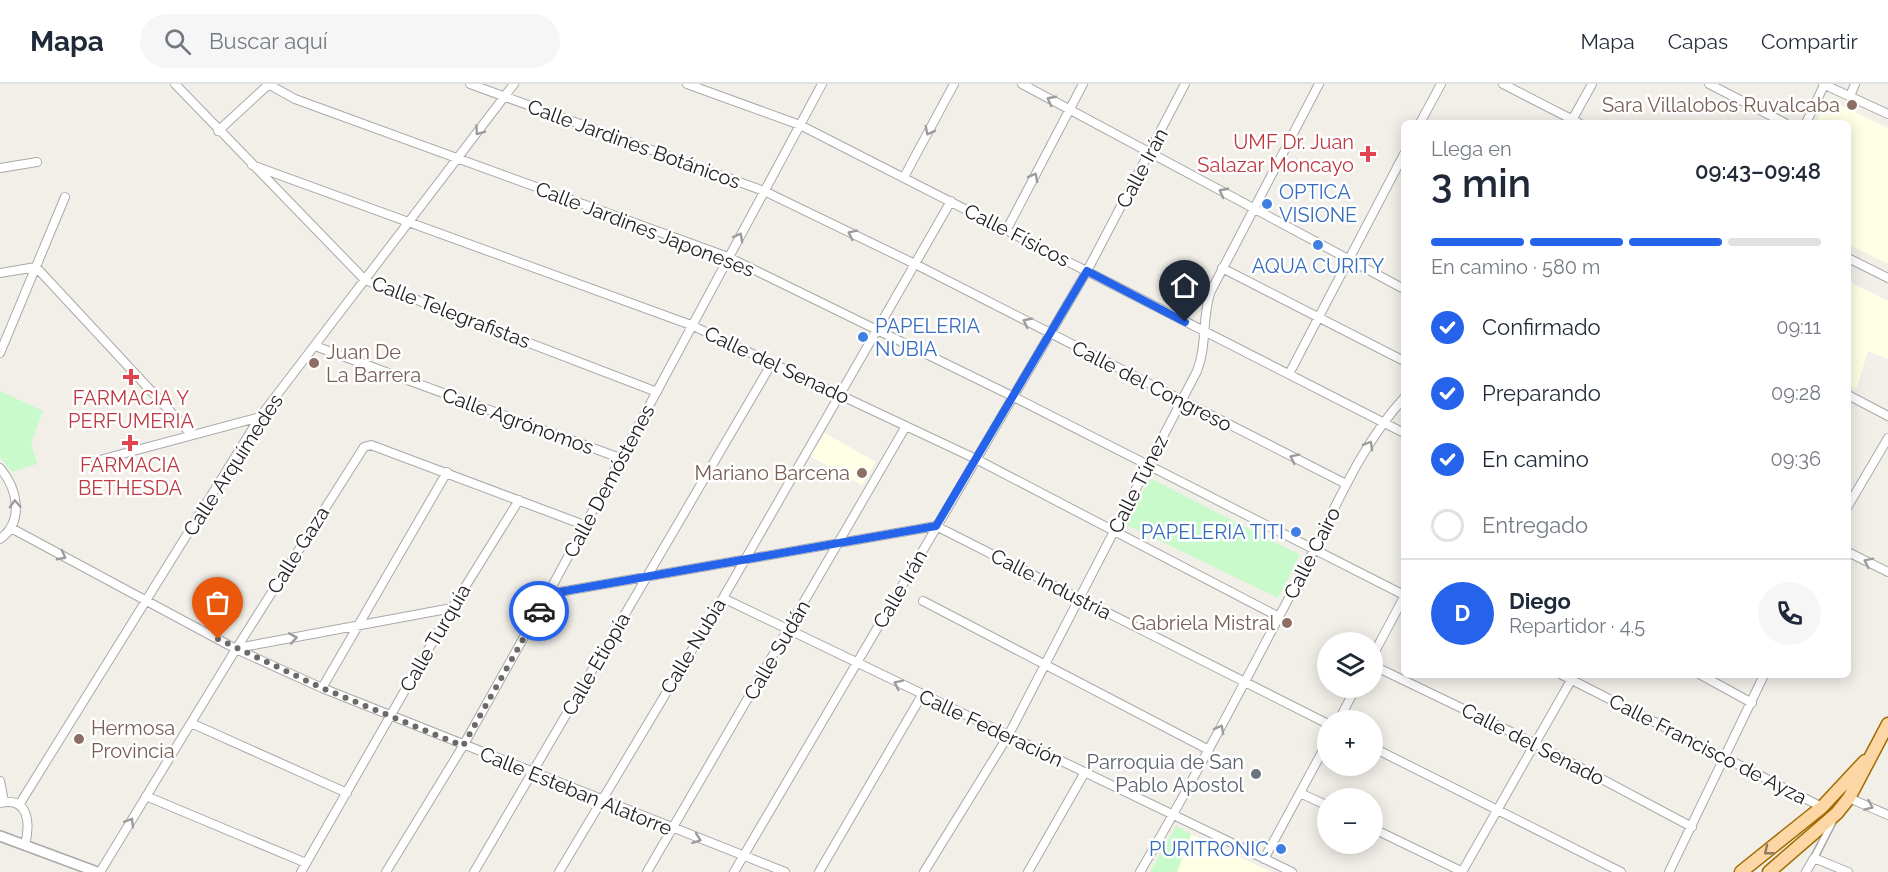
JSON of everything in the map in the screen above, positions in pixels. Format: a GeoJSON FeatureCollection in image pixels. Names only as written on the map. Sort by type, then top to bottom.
{"type":"FeatureCollection","features":[{"type":"Feature","properties":{"kind":"main road"},"geometry":{"type":"LineString","coordinates":[[1769,872],[1837,813],[1849,798],[1888,724]]}},
{"type":"Feature","properties":{"kind":"main road"},"geometry":{"type":"LineString","coordinates":[[1741,872],[1822,807],[1872,753]]}},
{"type":"Feature","properties":{"kind":"main road"},"geometry":{"type":"LineString","coordinates":[[1791,834],[1801,845]]}},
{"type":"Feature","properties":{"kind":"street","name":"Calle Telegrafistas"},"geometry":{"type":"LineString","coordinates":[[175,84],[218,131],[365,280],[657,392]]}},
{"type":"Feature","properties":{"kind":"street"},"geometry":{"type":"LineString","coordinates":[[184,84],[187,98]]}},
{"type":"Feature","properties":{"kind":"street"},"geometry":{"type":"LineString","coordinates":[[218,131],[269,84]]}},
{"type":"Feature","properties":{"kind":"street","name":"Calle Jardines Japoneses"},"geometry":{"type":"LineString","coordinates":[[269,84],[295,99],[728,257],[1012,396]]}},
{"type":"Feature","properties":{"kind":"street","name":"Calle Jardines Botánicos"},"geometry":{"type":"LineString","coordinates":[[470,84],[764,191]]}},
{"type":"Feature","properties":{"kind":"street","name":"Calle Arquímedes"},"geometry":{"type":"LineString","coordinates":[[19,806],[260,417],[514,84]]}},
{"type":"Feature","properties":{"kind":"street","name":"Calle Físicos"},"geometry":{"type":"LineString","coordinates":[[687,84],[800,125],[1401,432]]}},
{"type":"Feature","properties":{"kind":"street","name":"Calle Demóstenes"},"geometry":{"type":"LineString","coordinates":[[386,872],[463,746],[548,594],[822,84]]}},
{"type":"Feature","properties":{"kind":"street"},"geometry":{"type":"LineString","coordinates":[[904,177],[954,84]]}},
{"type":"Feature","properties":{"kind":"street"},"geometry":{"type":"LineString","coordinates":[[1022,84],[1401,287]]}},
{"type":"Feature","properties":{"kind":"street"},"geometry":{"type":"LineString","coordinates":[[1007,229],[1083,84]]}},
{"type":"Feature","properties":{"kind":"street","name":"Calle Irán"},"geometry":{"type":"LineString","coordinates":[[734,872],[1087,271],[1185,84]]}},
{"type":"Feature","properties":{"kind":"street","name":"Calle Túnez"},"geometry":{"type":"LineString","coordinates":[[924,872],[1008,736],[1201,362],[1208,299],[1319,84]]}},
{"type":"Feature","properties":{"kind":"street"},"geometry":{"type":"LineString","coordinates":[[1422,120],[1441,84]]}},
{"type":"Feature","properties":{"kind":"street"},"geometry":{"type":"LineString","coordinates":[[1503,84],[1570,120]]}},
{"type":"Feature","properties":{"kind":"street"},"geometry":{"type":"LineString","coordinates":[[1575,120],[1592,84]]}},
{"type":"Feature","properties":{"kind":"street"},"geometry":{"type":"LineString","coordinates":[[1709,84],[1779,120]]}},
{"type":"Feature","properties":{"kind":"street"},"geometry":{"type":"LineString","coordinates":[[1807,120],[1824,84],[1888,114]]}},
{"type":"Feature","properties":{"kind":"street"},"geometry":{"type":"LineString","coordinates":[[1850,96],[1855,84]]}},
{"type":"Feature","properties":{"kind":"street"},"geometry":{"type":"LineString","coordinates":[[1288,374],[1401,160]]}},
{"type":"Feature","properties":{"kind":"street"},"geometry":{"type":"LineString","coordinates":[[0,168],[37,162]]}},
{"type":"Feature","properties":{"kind":"street","name":"Calle del Senado"},"geometry":{"type":"LineString","coordinates":[[252,165],[691,326],[976,459],[1279,617]]}},
{"type":"Feature","properties":{"kind":"street","name":"Calle del Congreso"},"geometry":{"type":"LineString","coordinates":[[764,191],[915,264],[1180,402],[1346,484]]}},
{"type":"Feature","properties":{"kind":"street"},"geometry":{"type":"LineString","coordinates":[[0,353],[66,198]]}},
{"type":"Feature","properties":{"kind":"street","name":"Calle Nubia"},"geometry":{"type":"LineString","coordinates":[[559,872],[723,598],[951,201]]}},
{"type":"Feature","properties":{"kind":"street"},"geometry":{"type":"LineString","coordinates":[[1851,260],[1888,278]]}},
{"type":"Feature","properties":{"kind":"street"},"geometry":{"type":"LineString","coordinates":[[0,273],[36,267]]}},
{"type":"Feature","properties":{"kind":"street"},"geometry":{"type":"LineString","coordinates":[[36,267],[192,435]]}},
{"type":"Feature","properties":{"kind":"street"},"geometry":{"type":"LineString","coordinates":[[1222,268],[1401,359]]}},
{"type":"Feature","properties":{"kind":"street","name":"Calle Agrónomos"},"geometry":{"type":"LineString","coordinates":[[315,346],[620,458]]}},
{"type":"Feature","properties":{"kind":"street","name":"Calle Etiopía"},"geometry":{"type":"LineString","coordinates":[[474,872],[772,363]]}},
{"type":"Feature","properties":{"kind":"street"},"geometry":{"type":"LineString","coordinates":[[1012,396],[1401,594]]}},
{"type":"Feature","properties":{"kind":"street"},"geometry":{"type":"LineString","coordinates":[[1851,397],[1888,416]]}},
{"type":"Feature","properties":{"kind":"street","name":"Calle Cairo"},"geometry":{"type":"LineString","coordinates":[[1140,872],[1209,750],[1346,484],[1382,422],[1401,401]]}},
{"type":"Feature","properties":{"kind":"street"},"geometry":{"type":"LineString","coordinates":[[96,461],[260,417]]}},
{"type":"Feature","properties":{"kind":"street","name":"Calle Sudán"},"geometry":{"type":"LineString","coordinates":[[647,872],[906,426]]}},
{"type":"Feature","properties":{"kind":"street"},"geometry":{"type":"LineString","coordinates":[[1851,501],[1888,438]]}},
{"type":"Feature","properties":{"kind":"street","name":"Calle Gaza"},"geometry":{"type":"LineString","coordinates":[[98,872],[362,448],[366,446],[447,472]]}},
{"type":"Feature","properties":{"kind":"street"},"geometry":{"type":"LineString","coordinates":[[0,468],[11,484],[15,495],[15,516],[11,528],[0,539]]}},
{"type":"Feature","properties":{"kind":"street"},"geometry":{"type":"LineString","coordinates":[[322,688],[447,472],[584,525]]}},
{"type":"Feature","properties":{"kind":"street","name":"Calle Turquía"},"geometry":{"type":"LineString","coordinates":[[301,872],[452,608],[519,500]]}},
{"type":"Feature","properties":{"kind":"street"},"geometry":{"type":"LineString","coordinates":[[548,594],[743,562],[936,526]]}},
{"type":"Feature","properties":{"kind":"street","name":"Calle Industria"},"geometry":{"type":"LineString","coordinates":[[936,526],[1317,718]]}},
{"type":"Feature","properties":{"kind":"street","name":"Calle Esteban Alatorre"},"geometry":{"type":"LineString","coordinates":[[11,528],[236,648],[322,688],[463,746],[785,872]]}},
{"type":"Feature","properties":{"kind":"street"},"geometry":{"type":"LineString","coordinates":[[1851,554],[1888,572]]}},
{"type":"Feature","properties":{"kind":"street","name":"Calle Federación"},"geometry":{"type":"LineString","coordinates":[[723,598],[1292,872]]}},
{"type":"Feature","properties":{"kind":"street"},"geometry":{"type":"LineString","coordinates":[[923,601],[1209,750]]}},
{"type":"Feature","properties":{"kind":"street"},"geometry":{"type":"LineString","coordinates":[[1383,636],[1401,602]]}},
{"type":"Feature","properties":{"kind":"street"},"geometry":{"type":"LineString","coordinates":[[236,648],[452,608]]}},
{"type":"Feature","properties":{"kind":"street","name":"Calle del Senado"},"geometry":{"type":"LineString","coordinates":[[1383,670],[1534,743],[1692,827]]}},
{"type":"Feature","properties":{"kind":"street"},"geometry":{"type":"LineString","coordinates":[[1383,833],[1462,872],[1572,678]]}},
{"type":"Feature","properties":{"kind":"street","name":"Calle Francisco de Ayza"},"geometry":{"type":"LineString","coordinates":[[1575,678],[1822,807]]}},
{"type":"Feature","properties":{"kind":"street"},"geometry":{"type":"LineString","coordinates":[[1706,678],[1752,703]]}},
{"type":"Feature","properties":{"kind":"street"},"geometry":{"type":"LineString","coordinates":[[1669,872],[1763,678]]}},
{"type":"Feature","properties":{"kind":"street"},"geometry":{"type":"LineString","coordinates":[[819,872],[922,695]]}},
{"type":"Feature","properties":{"kind":"street"},"geometry":{"type":"LineString","coordinates":[[191,723],[347,793]]}},
{"type":"Feature","properties":{"kind":"street"},"geometry":{"type":"LineString","coordinates":[[1383,752],[1621,872]]}},
{"type":"Feature","properties":{"kind":"street"},"geometry":{"type":"LineString","coordinates":[[1264,859],[1317,761]]}},
{"type":"Feature","properties":{"kind":"street"},"geometry":{"type":"LineString","coordinates":[[1028,872],[1085,772]]}},
{"type":"Feature","properties":{"kind":"street"},"geometry":{"type":"LineString","coordinates":[[0,781],[2,802],[19,806],[28,817],[30,825],[25,845]]}},
{"type":"Feature","properties":{"kind":"street"},"geometry":{"type":"LineString","coordinates":[[1300,792],[1317,800]]}},
{"type":"Feature","properties":{"kind":"street"},"geometry":{"type":"LineString","coordinates":[[146,796],[306,863]]}},
{"type":"Feature","properties":{"kind":"street"},"geometry":{"type":"LineString","coordinates":[[1849,798],[1888,815]]}},
{"type":"Feature","properties":{"kind":"street"},"geometry":{"type":"LineString","coordinates":[[1806,872],[1837,813]]}},
{"type":"Feature","properties":{"kind":"street"},"geometry":{"type":"LineString","coordinates":[[0,836],[98,872]]}},
{"type":"Feature","properties":{"kind":"street"},"geometry":{"type":"LineString","coordinates":[[1814,858],[1848,872]]}},
{"type":"Feature","properties":{"kind":"shaded area"},"geometry":{"type":"Polygon","coordinates":[[[1828,99],[1888,128],[1888,264],[1851,246],[1851,120],[1818,120],[1828,99]]]}},
{"type":"Feature","properties":{"kind":"shaded area"},"geometry":{"type":"Polygon","coordinates":[[[1851,282],[1888,301],[1888,359],[1868,351],[1856,390],[1851,387],[1851,282]]]}},
{"type":"Feature","properties":{"kind":"shaded area"},"geometry":{"type":"Polygon","coordinates":[[[825,433],[876,462],[862,485],[810,456],[825,433]]]}},
{"type":"Feature","properties":{"kind":"shaded area"},"geometry":{"type":"Polygon","coordinates":[[[1191,834],[1271,872],[1177,872],[1191,834]]]}},
{"type":"Feature","properties":{"kind":"green space"},"geometry":{"type":"Polygon","coordinates":[[[0,391],[43,411],[31,443],[37,464],[12,472],[0,457],[0,391]]]}},
{"type":"Feature","properties":{"kind":"green space"},"geometry":{"type":"Polygon","coordinates":[[[1150,478],[1300,555],[1278,598],[1125,524],[1150,478]]]}},
{"type":"Feature","properties":{"kind":"green space"},"geometry":{"type":"Polygon","coordinates":[[[1176,826],[1191,834],[1177,872],[1150,872],[1176,826]]]}},
{"type":"Feature","properties":{"kind":"way so far"},"geometry":{"type":"LineString","coordinates":[[218,639],[322,688],[463,746],[539,611]]}},
{"type":"Feature","properties":{"kind":"place","name":"Sara Villalobos Ruvalcaba"},"geometry":{"type":"Point","coordinates":[1852,105]}},
{"type":"Feature","properties":{"kind":"place","name":"UMF Dr. Juan Salazar Moncayo"},"geometry":{"type":"Point","coordinates":[1368,154]}},
{"type":"Feature","properties":{"kind":"place","name":"OPTICA VISIONE"},"geometry":{"type":"Point","coordinates":[1267,204]}},
{"type":"Feature","properties":{"kind":"place","name":"AQUA CURITY"},"geometry":{"type":"Point","coordinates":[1318,245]}},
{"type":"Feature","properties":{"kind":"place","name":"PAPELERIA NUBIA"},"geometry":{"type":"Point","coordinates":[863,337]}},
{"type":"Feature","properties":{"kind":"place","name":"Juan De La Barrera"},"geometry":{"type":"Point","coordinates":[314,363]}},
{"type":"Feature","properties":{"kind":"place","name":"FARMACIA Y PERFUMERIA"},"geometry":{"type":"Point","coordinates":[131,377]}},
{"type":"Feature","properties":{"kind":"place","name":"FARMACIA BETHESDA"},"geometry":{"type":"Point","coordinates":[130,443]}},
{"type":"Feature","properties":{"kind":"place","name":"Mariano Barcena"},"geometry":{"type":"Point","coordinates":[862,473]}},
{"type":"Feature","properties":{"kind":"place","name":"PAPELERIA TITI"},"geometry":{"type":"Point","coordinates":[1296,532]}},
{"type":"Feature","properties":{"kind":"place","name":"Gabriela Mistral"},"geometry":{"type":"Point","coordinates":[1287,623]}},
{"type":"Feature","properties":{"kind":"place","name":"Hermosa Provincia"},"geometry":{"type":"Point","coordinates":[79,739]}},
{"type":"Feature","properties":{"kind":"place","name":"Parroquia de San Pablo Apostol"},"geometry":{"type":"Point","coordinates":[1256,774]}},
{"type":"Feature","properties":{"kind":"place","name":"PURITRONIC"},"geometry":{"type":"Point","coordinates":[1281,849]}},
{"type":"Feature","properties":{"kind":"route"},"geometry":{"type":"LineString","coordinates":[[539,611],[548,594],[743,562],[936,526],[1087,271],[1185,322]]}}]}
